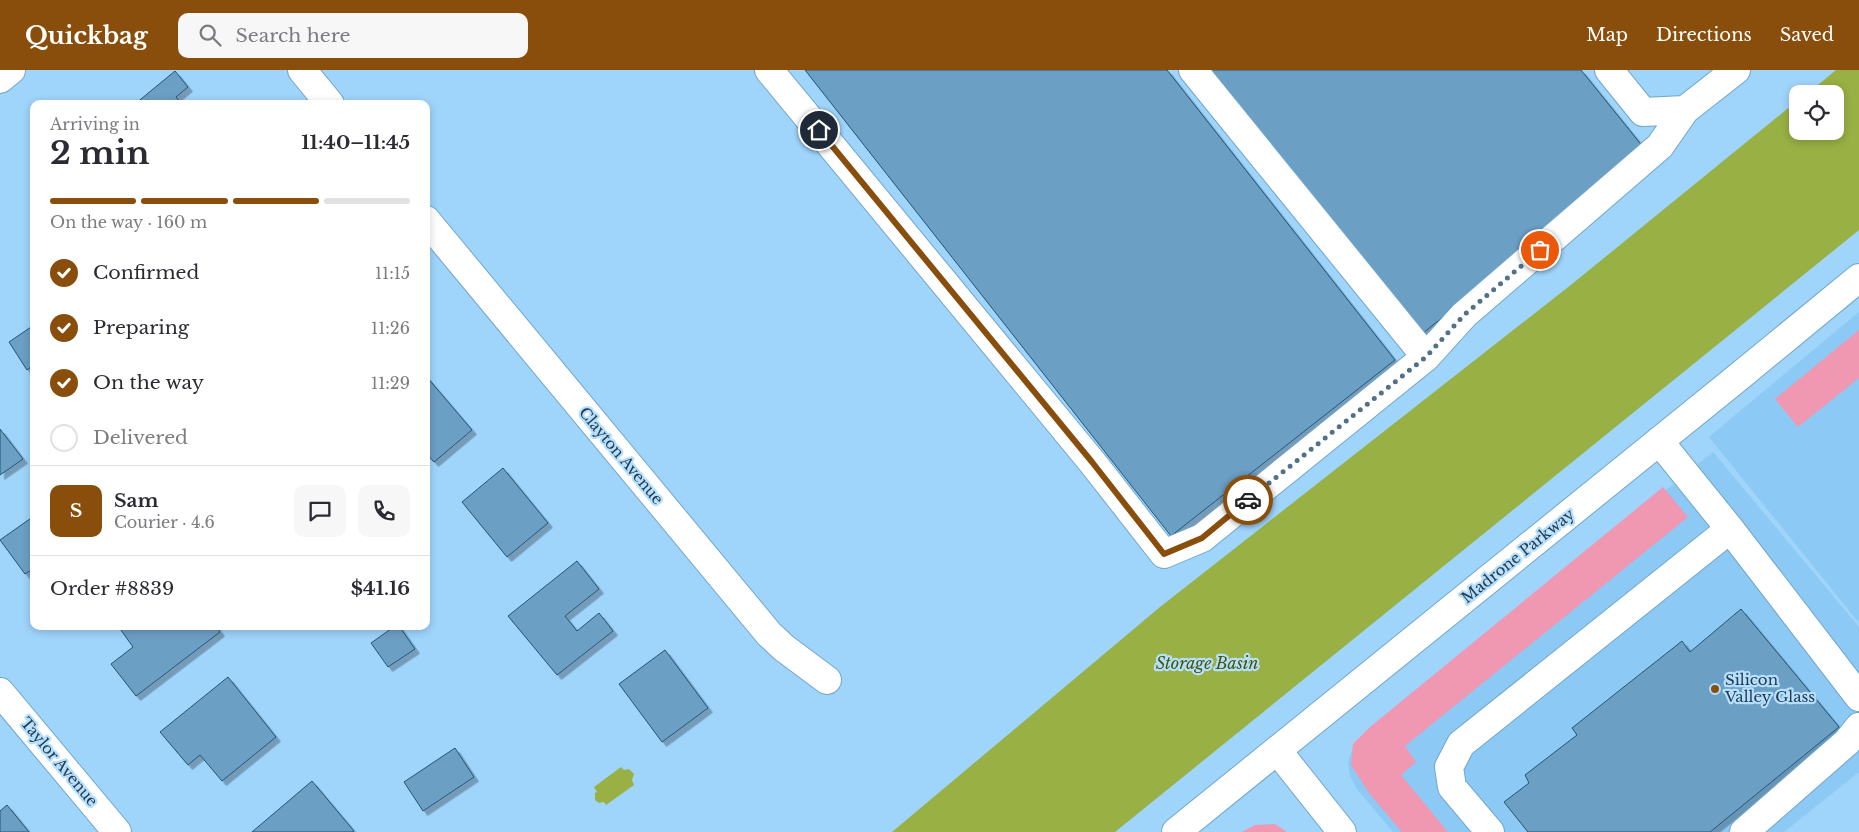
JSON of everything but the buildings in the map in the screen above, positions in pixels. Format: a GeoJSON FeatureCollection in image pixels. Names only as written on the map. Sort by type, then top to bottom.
{"type":"FeatureCollection","features":[{"type":"Feature","properties":{"kind":"street"},"geometry":{"type":"LineString","coordinates":[[0,79],[11,70]]}},
{"type":"Feature","properties":{"kind":"street"},"geometry":{"type":"LineString","coordinates":[[302,70],[327,100]]}},
{"type":"Feature","properties":{"kind":"street"},"geometry":{"type":"LineString","coordinates":[[769,70],[1092,462],[1164,554],[1202,538],[1365,404],[1426,357],[1464,315],[1660,146],[1685,110],[1736,70]]}},
{"type":"Feature","properties":{"kind":"street"},"geometry":{"type":"LineString","coordinates":[[1193,70],[1426,357]]}},
{"type":"Feature","properties":{"kind":"street"},"geometry":{"type":"LineString","coordinates":[[1610,70],[1643,112],[1685,110]]}},
{"type":"Feature","properties":{"kind":"street","name":"Clayton Avenue"},"geometry":{"type":"LineString","coordinates":[[430,225],[769,634],[784,648],[828,680]]}},
{"type":"Feature","properties":{"kind":"street","name":"Madrone Parkway"},"geometry":{"type":"LineString","coordinates":[[1176,832],[1859,278]]}},
{"type":"Feature","properties":{"kind":"street"},"geometry":{"type":"LineString","coordinates":[[1659,441],[1730,529],[1859,697]]}},
{"type":"Feature","properties":{"kind":"street"},"geometry":{"type":"LineString","coordinates":[[1490,832],[1452,787],[1449,767],[1461,744],[1730,529]]}},
{"type":"Feature","properties":{"kind":"street","name":"Taylor Avenue"},"geometry":{"type":"LineString","coordinates":[[0,692],[117,832]]}},
{"type":"Feature","properties":{"kind":"street"},"geometry":{"type":"LineString","coordinates":[[1744,832],[1847,742],[1859,727]]}},
{"type":"Feature","properties":{"kind":"street"},"geometry":{"type":"LineString","coordinates":[[1277,750],[1342,832]]}},
{"type":"Feature","properties":{"kind":"shaded area"},"geometry":{"type":"Polygon","coordinates":[[[1859,312],[1859,623],[1709,437],[1859,312]]]}},
{"type":"Feature","properties":{"kind":"shaded area"},"geometry":{"type":"Polygon","coordinates":[[[1859,330],[1859,378],[1798,427],[1775,399],[1859,330]]]}},
{"type":"Feature","properties":{"kind":"shaded area"},"geometry":{"type":"Polygon","coordinates":[[[1713,452],[1859,627],[1859,772],[1784,832],[1393,832],[1357,789],[1350,776],[1348,762],[1353,748],[1360,737],[1713,452]]]}},
{"type":"Feature","properties":{"kind":"shaded area"},"geometry":{"type":"Polygon","coordinates":[[[1663,487],[1688,517],[1405,746],[1416,762],[1401,775],[1448,832],[1402,832],[1369,793],[1351,765],[1353,744],[1370,727],[1663,487]]]}},
{"type":"Feature","properties":{"kind":"shaded area"},"geometry":{"type":"Polygon","coordinates":[[[1275,824],[1287,832],[1242,832],[1255,825],[1275,824]]]}},
{"type":"Feature","properties":{"kind":"water","name":"Storage Basin"},"geometry":{"type":"Polygon","coordinates":[[[1836,70],[1859,70],[1859,230],[1115,832],[892,832],[1160,607],[1572,284],[1789,108],[1789,140],[1844,140],[1844,85],[1818,85],[1836,70]]]}},
{"type":"Feature","properties":{"kind":"water"},"geometry":{"type":"Polygon","coordinates":[[[621,767],[624,770],[629,769],[634,774],[632,780],[634,785],[606,805],[604,802],[599,803],[595,800],[595,793],[597,792],[594,787],[621,767]]]}},
{"type":"Feature","properties":{"kind":"way so far"},"geometry":{"type":"LineString","coordinates":[[1248,500],[1365,404],[1426,357],[1464,315],[1540,250]]}},
{"type":"Feature","properties":{"kind":"place","name":"Silicon Valley Glass"},"geometry":{"type":"Point","coordinates":[1715,689]}},
{"type":"Feature","properties":{"kind":"route"},"geometry":{"type":"LineString","coordinates":[[819,130],[1092,462],[1164,554],[1202,538],[1248,500]]}}]}
